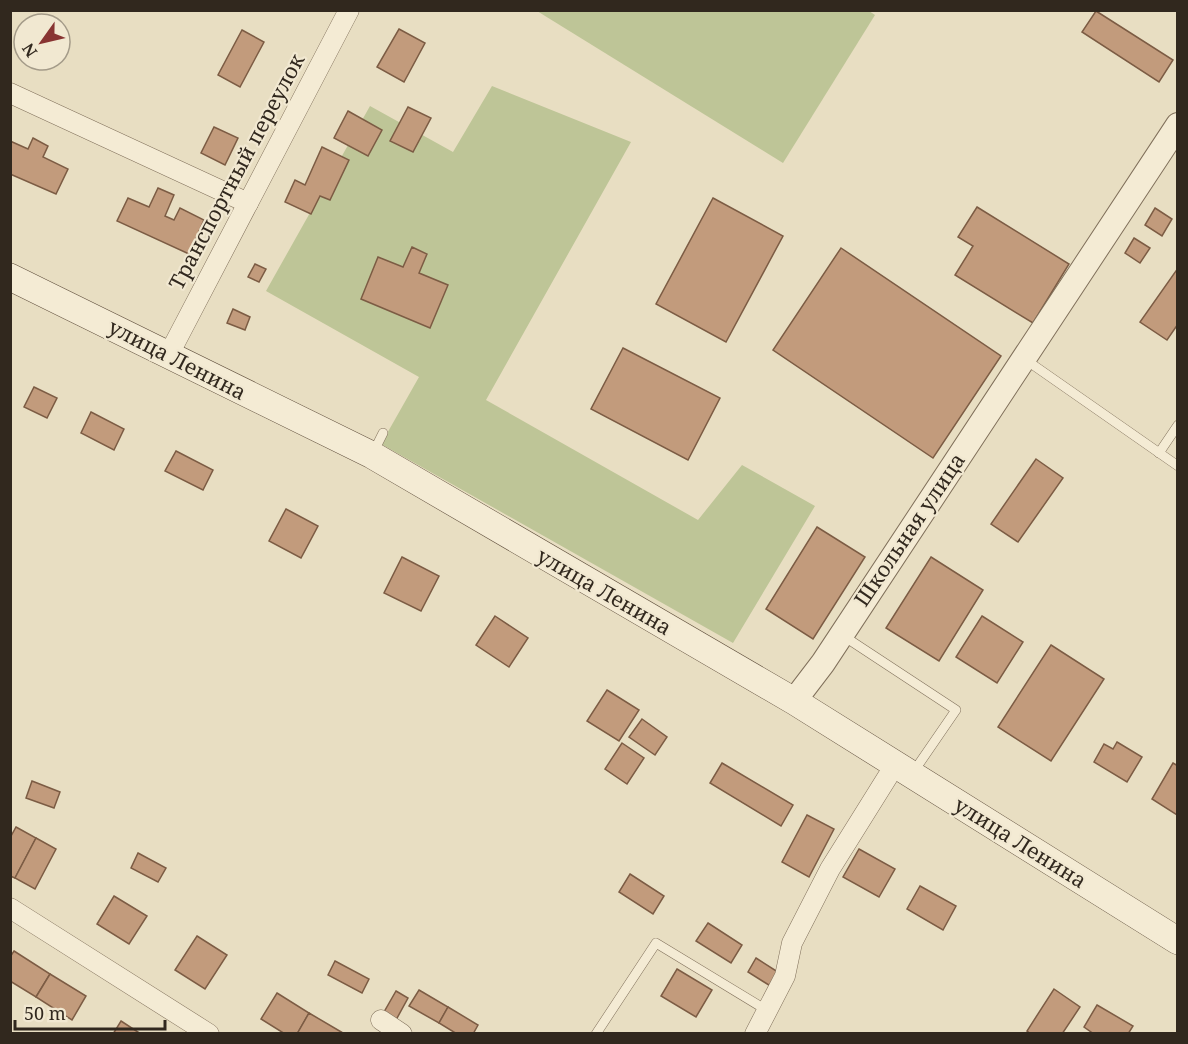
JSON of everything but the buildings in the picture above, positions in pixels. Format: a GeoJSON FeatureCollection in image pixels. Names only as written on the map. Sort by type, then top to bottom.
{"type":"FeatureCollection","features":[{"type":"Feature","properties":{"kind":"main road","name":"улица Ленина"},"geometry":{"type":"LineString","coordinates":[[10,278],[168,356],[377,444],[1178,941]]}},
{"type":"Feature","properties":{"kind":"street","name":"Транспортный переулок"},"geometry":{"type":"LineString","coordinates":[[168,356],[349,10]]}},
{"type":"Feature","properties":{"kind":"street"},"geometry":{"type":"LineString","coordinates":[[10,93],[248,203]]}},
{"type":"Feature","properties":{"kind":"street","name":"Школьная улица"},"geometry":{"type":"LineString","coordinates":[[794,702],[823,663],[1178,125]]}},
{"type":"Feature","properties":{"kind":"street"},"geometry":{"type":"LineString","coordinates":[[755,1034],[784,976],[792,943],[830,868],[903,770]]}},
{"type":"Feature","properties":{"kind":"street"},"geometry":{"type":"LineString","coordinates":[[10,908],[209,1034]]}},
{"type":"Feature","properties":{"kind":"street"},"geometry":{"type":"LineString","coordinates":[[381,1020],[402,1034]]}},
{"type":"Feature","properties":{"kind":"lane"},"geometry":{"type":"LineString","coordinates":[[1024,358],[1178,466]]}},
{"type":"Feature","properties":{"kind":"lane"},"geometry":{"type":"LineString","coordinates":[[1159,453],[1178,424]]}},
{"type":"Feature","properties":{"kind":"lane"},"geometry":{"type":"LineString","coordinates":[[841,634],[956,710],[903,770]]}},
{"type":"Feature","properties":{"kind":"lane"},"geometry":{"type":"LineString","coordinates":[[596,1034],[656,943],[768,1011]]}},
{"type":"Feature","properties":{"kind":"green space"},"geometry":{"type":"Polygon","coordinates":[[[537,11],[869,11],[875,15],[783,163],[537,11]]]}},
{"type":"Feature","properties":{"kind":"green space"},"geometry":{"type":"Polygon","coordinates":[[[492,86],[631,142],[486,400],[698,520],[742,465],[815,506],[733,643],[381,444],[419,377],[266,291],[370,106],[453,152],[492,86]]]}}]}
